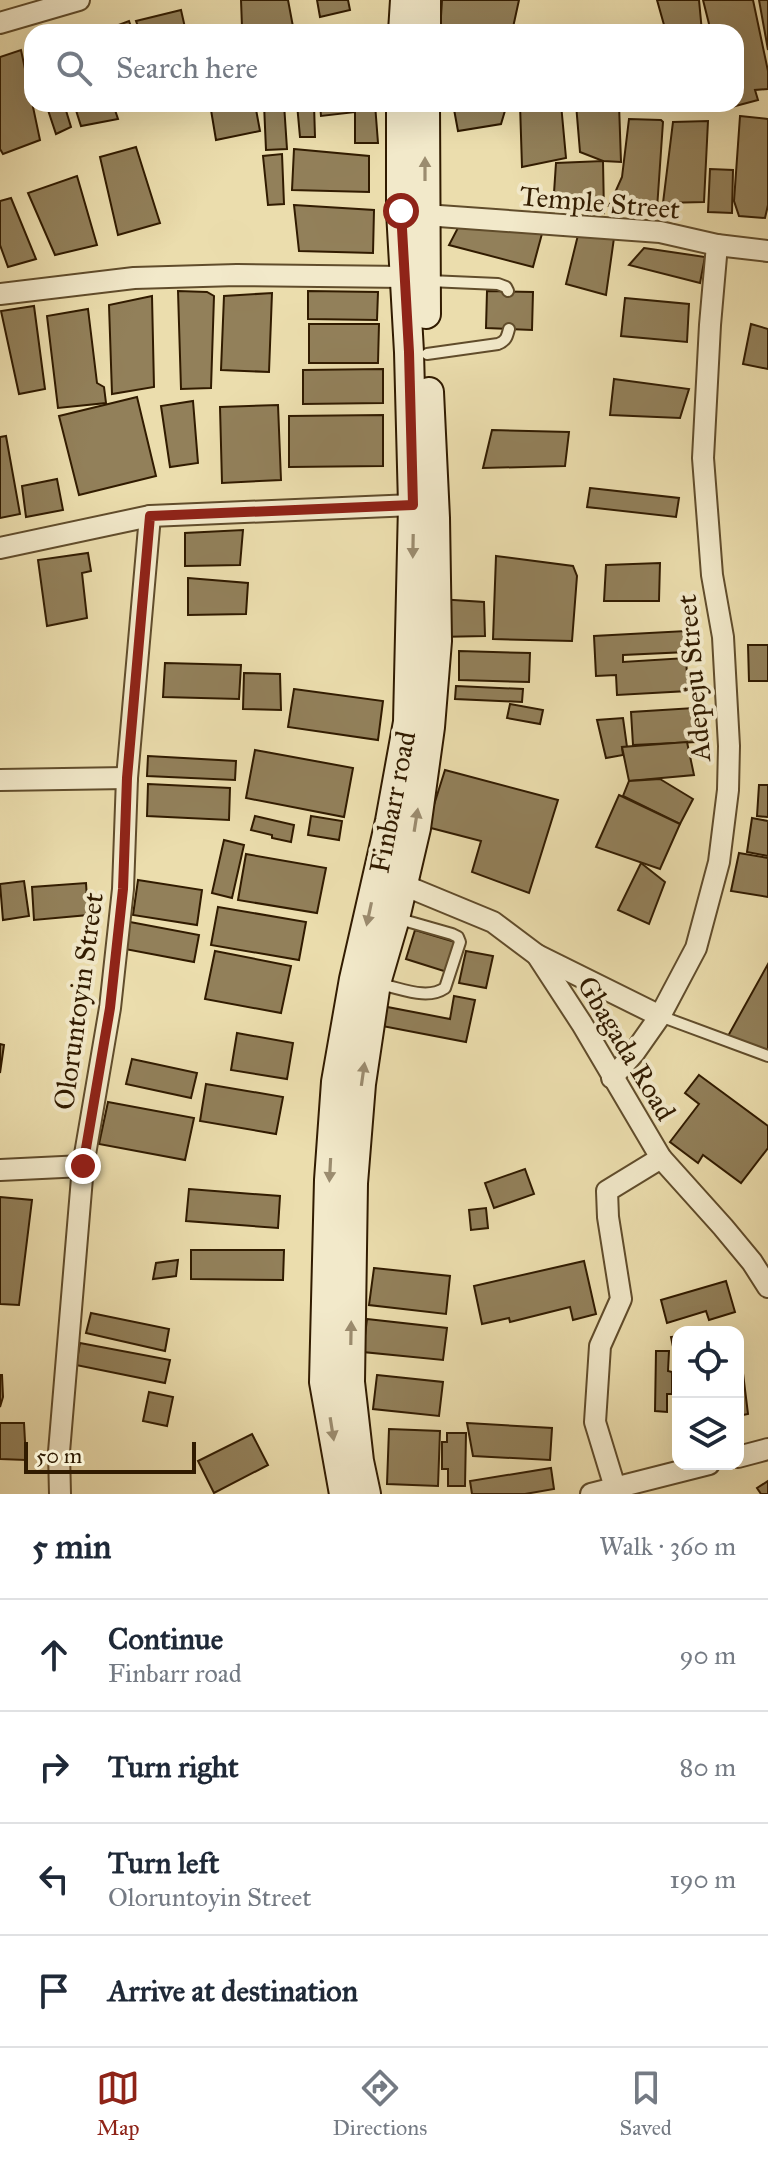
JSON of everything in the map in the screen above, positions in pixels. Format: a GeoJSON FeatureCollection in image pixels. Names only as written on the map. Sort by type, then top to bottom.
{"type":"FeatureCollection","features":[{"type":"Feature","properties":{"kind":"main road"},"geometry":{"type":"LineString","coordinates":[[404,24],[405,0]]}},
{"type":"Feature","properties":{"kind":"main road"},"geometry":{"type":"LineString","coordinates":[[426,0],[426,24]]}},
{"type":"Feature","properties":{"kind":"main road","name":"Finbarr road"},"geometry":{"type":"LineString","coordinates":[[366,1494],[337,1382],[361,1084],[400,919],[401,884],[416,828],[430,727],[437,641],[427,354],[401,211],[401,112]]}},
{"type":"Feature","properties":{"kind":"main road","name":"Finbarr road"},"geometry":{"type":"LineString","coordinates":[[344,1494],[329,1180],[336,1082],[354,979],[390,821],[408,722],[415,279],[425,215],[425,112]]}},
{"type":"Feature","properties":{"kind":"street"},"geometry":{"type":"LineString","coordinates":[[0,23],[79,0]]}},
{"type":"Feature","properties":{"kind":"street","name":"Temple Street"},"geometry":{"type":"LineString","coordinates":[[425,215],[660,232],[717,245],[768,251]]}},
{"type":"Feature","properties":{"kind":"street","name":"Adepeju Street"},"geometry":{"type":"LineString","coordinates":[[612,1078],[660,1016],[696,948],[719,862],[728,790],[729,746],[723,637],[712,575],[703,458],[717,245]]}},
{"type":"Feature","properties":{"kind":"street"},"geometry":{"type":"LineString","coordinates":[[0,294],[134,278],[237,275],[415,279]]}},
{"type":"Feature","properties":{"kind":"street"},"geometry":{"type":"LineString","coordinates":[[0,548],[150,516],[413,505]]}},
{"type":"Feature","properties":{"kind":"street","name":"Oloruntoyin Street"},"geometry":{"type":"LineString","coordinates":[[60,1494],[59,1452],[83,1166],[110,1008],[123,889],[127,778],[150,516]]}},
{"type":"Feature","properties":{"kind":"street"},"geometry":{"type":"LineString","coordinates":[[0,780],[127,778]]}},
{"type":"Feature","properties":{"kind":"street","name":"Gbagada Road"},"geometry":{"type":"LineString","coordinates":[[401,884],[493,922],[537,955],[582,1024],[661,1158],[723,1227],[768,1287]]}},
{"type":"Feature","properties":{"kind":"street"},"geometry":{"type":"LineString","coordinates":[[537,955],[660,1016]]}},
{"type":"Feature","properties":{"kind":"street"},"geometry":{"type":"LineString","coordinates":[[616,1491],[595,1422],[600,1346],[621,1299],[607,1191],[661,1158]]}},
{"type":"Feature","properties":{"kind":"street"},"geometry":{"type":"LineString","coordinates":[[0,1170],[83,1166]]}},
{"type":"Feature","properties":{"kind":"street"},"geometry":{"type":"LineString","coordinates":[[744,1455],[768,1449]]}},
{"type":"Feature","properties":{"kind":"street"},"geometry":{"type":"LineString","coordinates":[[591,1494],[616,1491],[688,1470]]}},
{"type":"Feature","properties":{"kind":"lane"},"geometry":{"type":"LineString","coordinates":[[415,279],[498,284],[508,291]]}},
{"type":"Feature","properties":{"kind":"lane"},"geometry":{"type":"LineString","coordinates":[[427,354],[498,344],[504,342],[509,329]]}},
{"type":"Feature","properties":{"kind":"lane"},"geometry":{"type":"LineString","coordinates":[[386,980],[428,995],[441,991],[445,988],[460,942],[452,934],[400,919],[399,946]]}},
{"type":"Feature","properties":{"kind":"lane"},"geometry":{"type":"LineString","coordinates":[[660,1016],[768,1056]]}},
{"type":"Feature","properties":{"kind":"building"},"geometry":{"type":"Polygon","coordinates":[[[241,0],[288,0],[292,24],[242,24],[241,0]]]}},
{"type":"Feature","properties":{"kind":"building"},"geometry":{"type":"Polygon","coordinates":[[[317,0],[348,0],[350,10],[320,17],[317,0]]]}},
{"type":"Feature","properties":{"kind":"building"},"geometry":{"type":"Polygon","coordinates":[[[442,0],[519,0],[514,24],[440,24],[442,0]]]}},
{"type":"Feature","properties":{"kind":"building"},"geometry":{"type":"Polygon","coordinates":[[[657,0],[699,0],[701,24],[664,24],[657,0]]]}},
{"type":"Feature","properties":{"kind":"building"},"geometry":{"type":"Polygon","coordinates":[[[703,0],[753,0],[768,71],[768,89],[755,90],[758,100],[744,104],[744,24],[709,24],[703,0]]]}},
{"type":"Feature","properties":{"kind":"building"},"geometry":{"type":"Polygon","coordinates":[[[759,0],[768,0],[768,50],[759,0]]]}},
{"type":"Feature","properties":{"kind":"building"},"geometry":{"type":"Polygon","coordinates":[[[181,10],[184,24],[137,24],[136,21],[181,10]]]}},
{"type":"Feature","properties":{"kind":"building"},"geometry":{"type":"Polygon","coordinates":[[[21,50],[24,112],[34,112],[40,140],[3,154],[0,149],[0,57],[21,50]]]}},
{"type":"Feature","properties":{"kind":"building"},"geometry":{"type":"Polygon","coordinates":[[[49,112],[66,112],[71,127],[56,134],[49,112]]]}},
{"type":"Feature","properties":{"kind":"building"},"geometry":{"type":"Polygon","coordinates":[[[77,112],[116,112],[118,119],[81,126],[77,112]]]}},
{"type":"Feature","properties":{"kind":"building"},"geometry":{"type":"Polygon","coordinates":[[[211,112],[256,112],[260,131],[216,140],[211,112]]]}},
{"type":"Feature","properties":{"kind":"building"},"geometry":{"type":"Polygon","coordinates":[[[264,112],[285,112],[287,149],[266,150],[264,112]]]}},
{"type":"Feature","properties":{"kind":"building"},"geometry":{"type":"Polygon","coordinates":[[[298,112],[314,112],[315,137],[300,137],[298,112]]]}},
{"type":"Feature","properties":{"kind":"building"},"geometry":{"type":"Polygon","coordinates":[[[321,112],[355,112],[321,116],[321,112]]]}},
{"type":"Feature","properties":{"kind":"building"},"geometry":{"type":"Polygon","coordinates":[[[355,112],[376,112],[378,143],[355,143],[355,112]]]}},
{"type":"Feature","properties":{"kind":"building"},"geometry":{"type":"Polygon","coordinates":[[[454,112],[505,112],[501,124],[458,131],[454,112]]]}},
{"type":"Feature","properties":{"kind":"building"},"geometry":{"type":"Polygon","coordinates":[[[520,112],[562,112],[566,158],[522,167],[520,112]]]}},
{"type":"Feature","properties":{"kind":"building"},"geometry":{"type":"Polygon","coordinates":[[[577,112],[619,112],[621,162],[603,161],[580,152],[577,112]]]}},
{"type":"Feature","properties":{"kind":"building"},"geometry":{"type":"Polygon","coordinates":[[[740,116],[768,119],[768,205],[765,218],[739,216],[734,201],[740,116]]]}},
{"type":"Feature","properties":{"kind":"building"},"geometry":{"type":"Polygon","coordinates":[[[629,119],[663,122],[657,209],[609,206],[622,177],[629,119]]]}},
{"type":"Feature","properties":{"kind":"building"},"geometry":{"type":"Polygon","coordinates":[[[708,121],[704,202],[663,203],[673,122],[708,121]]]}},
{"type":"Feature","properties":{"kind":"building"},"geometry":{"type":"Polygon","coordinates":[[[136,147],[160,223],[118,235],[100,157],[136,147]]]}},
{"type":"Feature","properties":{"kind":"building"},"geometry":{"type":"Polygon","coordinates":[[[294,149],[369,156],[369,192],[292,190],[294,149]]]}},
{"type":"Feature","properties":{"kind":"building"},"geometry":{"type":"Polygon","coordinates":[[[282,154],[284,204],[268,205],[263,156],[282,154]]]}},
{"type":"Feature","properties":{"kind":"building"},"geometry":{"type":"Polygon","coordinates":[[[603,161],[604,213],[583,208],[553,208],[556,163],[603,161]]]}},
{"type":"Feature","properties":{"kind":"building"},"geometry":{"type":"Polygon","coordinates":[[[710,169],[733,170],[732,213],[708,212],[710,169]]]}},
{"type":"Feature","properties":{"kind":"building"},"geometry":{"type":"Polygon","coordinates":[[[77,176],[97,245],[55,255],[28,193],[77,176]]]}},
{"type":"Feature","properties":{"kind":"building"},"geometry":{"type":"Polygon","coordinates":[[[11,198],[36,259],[8,267],[0,245],[0,201],[11,198]]]}},
{"type":"Feature","properties":{"kind":"building"},"geometry":{"type":"Polygon","coordinates":[[[294,205],[374,210],[373,253],[299,251],[294,205]]]}},
{"type":"Feature","properties":{"kind":"building"},"geometry":{"type":"Polygon","coordinates":[[[461,222],[543,230],[533,267],[449,245],[461,222]]]}},
{"type":"Feature","properties":{"kind":"building"},"geometry":{"type":"Polygon","coordinates":[[[578,235],[614,238],[606,295],[566,284],[578,235]]]}},
{"type":"Feature","properties":{"kind":"building"},"geometry":{"type":"Polygon","coordinates":[[[644,248],[705,257],[700,283],[629,265],[644,248]]]}},
{"type":"Feature","properties":{"kind":"building"},"geometry":{"type":"Polygon","coordinates":[[[178,291],[207,292],[214,296],[211,388],[181,389],[178,291]]]}},
{"type":"Feature","properties":{"kind":"building"},"geometry":{"type":"Polygon","coordinates":[[[308,291],[378,292],[377,320],[308,319],[308,291]]]}},
{"type":"Feature","properties":{"kind":"building"},"geometry":{"type":"Polygon","coordinates":[[[487,291],[533,292],[532,330],[486,328],[487,291]]]}},
{"type":"Feature","properties":{"kind":"building"},"geometry":{"type":"Polygon","coordinates":[[[272,293],[269,372],[221,370],[224,296],[272,293]]]}},
{"type":"Feature","properties":{"kind":"building"},"geometry":{"type":"Polygon","coordinates":[[[152,296],[154,387],[112,394],[109,305],[152,296]]]}},
{"type":"Feature","properties":{"kind":"building"},"geometry":{"type":"Polygon","coordinates":[[[625,298],[689,304],[687,342],[621,336],[625,298]]]}},
{"type":"Feature","properties":{"kind":"building"},"geometry":{"type":"Polygon","coordinates":[[[34,306],[45,389],[19,394],[1,311],[34,306]]]}},
{"type":"Feature","properties":{"kind":"building"},"geometry":{"type":"Polygon","coordinates":[[[88,309],[97,383],[104,387],[106,403],[58,408],[47,316],[88,309]]]}},
{"type":"Feature","properties":{"kind":"building"},"geometry":{"type":"Polygon","coordinates":[[[309,324],[379,324],[378,363],[309,363],[309,324]]]}},
{"type":"Feature","properties":{"kind":"building"},"geometry":{"type":"Polygon","coordinates":[[[751,324],[768,329],[768,369],[743,364],[751,324]]]}},
{"type":"Feature","properties":{"kind":"building"},"geometry":{"type":"Polygon","coordinates":[[[383,369],[383,403],[303,404],[303,370],[383,369]]]}},
{"type":"Feature","properties":{"kind":"building"},"geometry":{"type":"Polygon","coordinates":[[[614,379],[689,389],[680,418],[610,415],[614,379]]]}},
{"type":"Feature","properties":{"kind":"building"},"geometry":{"type":"Polygon","coordinates":[[[137,397],[156,476],[79,495],[59,416],[137,397]]]}},
{"type":"Feature","properties":{"kind":"building"},"geometry":{"type":"Polygon","coordinates":[[[193,401],[198,463],[170,467],[161,406],[193,401]]]}},
{"type":"Feature","properties":{"kind":"building"},"geometry":{"type":"Polygon","coordinates":[[[278,405],[281,480],[222,483],[220,407],[278,405]]]}},
{"type":"Feature","properties":{"kind":"building"},"geometry":{"type":"Polygon","coordinates":[[[383,415],[383,466],[289,467],[289,416],[383,415]]]}},
{"type":"Feature","properties":{"kind":"building"},"geometry":{"type":"Polygon","coordinates":[[[492,430],[569,432],[565,466],[483,468],[492,430]]]}},
{"type":"Feature","properties":{"kind":"building"},"geometry":{"type":"Polygon","coordinates":[[[6,436],[20,514],[0,518],[0,437],[6,436]]]}},
{"type":"Feature","properties":{"kind":"building"},"geometry":{"type":"Polygon","coordinates":[[[57,479],[63,510],[26,517],[22,486],[57,479]]]}},
{"type":"Feature","properties":{"kind":"building"},"geometry":{"type":"Polygon","coordinates":[[[590,488],[679,498],[676,517],[587,507],[590,488]]]}},
{"type":"Feature","properties":{"kind":"building"},"geometry":{"type":"Polygon","coordinates":[[[243,530],[240,565],[185,566],[185,533],[243,530]]]}},
{"type":"Feature","properties":{"kind":"building"},"geometry":{"type":"Polygon","coordinates":[[[88,553],[91,571],[82,573],[87,618],[47,626],[38,560],[88,553]]]}},
{"type":"Feature","properties":{"kind":"building"},"geometry":{"type":"Polygon","coordinates":[[[496,556],[573,566],[577,576],[572,641],[493,639],[496,556]]]}},
{"type":"Feature","properties":{"kind":"building"},"geometry":{"type":"Polygon","coordinates":[[[660,563],[659,601],[604,601],[606,565],[660,563]]]}},
{"type":"Feature","properties":{"kind":"building"},"geometry":{"type":"Polygon","coordinates":[[[188,578],[248,583],[246,614],[188,615],[188,578]]]}},
{"type":"Feature","properties":{"kind":"building"},"geometry":{"type":"Polygon","coordinates":[[[438,599],[484,602],[485,636],[437,637],[438,599]]]}},
{"type":"Feature","properties":{"kind":"building"},"geometry":{"type":"Polygon","coordinates":[[[686,631],[687,652],[623,655],[623,662],[686,658],[688,691],[617,695],[616,675],[596,676],[594,636],[686,631]]]}},
{"type":"Feature","properties":{"kind":"building"},"geometry":{"type":"Polygon","coordinates":[[[748,645],[768,645],[768,681],[749,681],[748,645]]]}},
{"type":"Feature","properties":{"kind":"building"},"geometry":{"type":"Polygon","coordinates":[[[459,651],[530,653],[529,682],[459,680],[459,651]]]}},
{"type":"Feature","properties":{"kind":"building"},"geometry":{"type":"Polygon","coordinates":[[[165,663],[241,665],[239,699],[163,697],[165,663]]]}},
{"type":"Feature","properties":{"kind":"building"},"geometry":{"type":"Polygon","coordinates":[[[244,673],[280,674],[281,710],[243,709],[244,673]]]}},
{"type":"Feature","properties":{"kind":"building"},"geometry":{"type":"Polygon","coordinates":[[[456,686],[523,689],[522,702],[455,699],[456,686]]]}},
{"type":"Feature","properties":{"kind":"building"},"geometry":{"type":"Polygon","coordinates":[[[294,689],[383,701],[378,740],[288,727],[294,689]]]}},
{"type":"Feature","properties":{"kind":"building"},"geometry":{"type":"Polygon","coordinates":[[[510,704],[543,710],[540,724],[507,718],[510,704]]]}},
{"type":"Feature","properties":{"kind":"building"},"geometry":{"type":"Polygon","coordinates":[[[694,708],[696,742],[633,745],[631,712],[694,708]]]}},
{"type":"Feature","properties":{"kind":"building"},"geometry":{"type":"Polygon","coordinates":[[[623,718],[627,747],[622,747],[623,755],[606,758],[597,720],[623,718]]]}},
{"type":"Feature","properties":{"kind":"building"},"geometry":{"type":"Polygon","coordinates":[[[687,742],[694,775],[629,781],[622,747],[687,742]]]}},
{"type":"Feature","properties":{"kind":"building"},"geometry":{"type":"Polygon","coordinates":[[[255,750],[353,768],[344,817],[246,798],[255,750]]]}},
{"type":"Feature","properties":{"kind":"building"},"geometry":{"type":"Polygon","coordinates":[[[148,756],[236,761],[235,780],[147,776],[148,756]]]}},
{"type":"Feature","properties":{"kind":"building"},"geometry":{"type":"Polygon","coordinates":[[[445,770],[558,800],[529,893],[472,872],[481,841],[427,827],[445,770]]]}},
{"type":"Feature","properties":{"kind":"building"},"geometry":{"type":"Polygon","coordinates":[[[660,779],[693,799],[680,824],[623,796],[629,781],[660,779]]]}},
{"type":"Feature","properties":{"kind":"building"},"geometry":{"type":"Polygon","coordinates":[[[148,784],[230,788],[229,820],[147,816],[148,784]]]}},
{"type":"Feature","properties":{"kind":"building"},"geometry":{"type":"Polygon","coordinates":[[[759,785],[768,785],[768,817],[757,816],[759,785]]]}},
{"type":"Feature","properties":{"kind":"building"},"geometry":{"type":"Polygon","coordinates":[[[619,795],[680,824],[660,869],[596,847],[619,795]]]}},
{"type":"Feature","properties":{"kind":"building"},"geometry":{"type":"Polygon","coordinates":[[[255,816],[294,825],[291,842],[251,830],[255,816]]]}},
{"type":"Feature","properties":{"kind":"building"},"geometry":{"type":"Polygon","coordinates":[[[311,816],[342,821],[339,840],[308,835],[311,816]]]}},
{"type":"Feature","properties":{"kind":"building"},"geometry":{"type":"Polygon","coordinates":[[[752,818],[768,821],[768,856],[747,852],[752,818]]]}},
{"type":"Feature","properties":{"kind":"building"},"geometry":{"type":"Polygon","coordinates":[[[224,840],[244,845],[232,898],[212,893],[224,840]]]}},
{"type":"Feature","properties":{"kind":"building"},"geometry":{"type":"Polygon","coordinates":[[[739,853],[768,858],[768,897],[731,891],[739,853]]]}},
{"type":"Feature","properties":{"kind":"building"},"geometry":{"type":"Polygon","coordinates":[[[246,854],[326,868],[317,913],[238,900],[246,854]]]}},
{"type":"Feature","properties":{"kind":"building"},"geometry":{"type":"Polygon","coordinates":[[[641,863],[665,882],[649,924],[618,910],[641,863]]]}},
{"type":"Feature","properties":{"kind":"building"},"geometry":{"type":"Polygon","coordinates":[[[138,880],[202,890],[197,925],[133,915],[138,880]]]}},
{"type":"Feature","properties":{"kind":"building"},"geometry":{"type":"Polygon","coordinates":[[[24,881],[29,916],[3,920],[0,884],[24,881]]]}},
{"type":"Feature","properties":{"kind":"building"},"geometry":{"type":"Polygon","coordinates":[[[86,883],[88,915],[34,920],[32,887],[86,883]]]}},
{"type":"Feature","properties":{"kind":"building"},"geometry":{"type":"Polygon","coordinates":[[[218,907],[306,922],[299,960],[211,945],[218,907]]]}},
{"type":"Feature","properties":{"kind":"building"},"geometry":{"type":"Polygon","coordinates":[[[130,922],[199,935],[194,962],[125,949],[130,922]]]}},
{"type":"Feature","properties":{"kind":"building"},"geometry":{"type":"Polygon","coordinates":[[[415,930],[455,942],[447,972],[406,959],[415,930]]]}},
{"type":"Feature","properties":{"kind":"building"},"geometry":{"type":"Polygon","coordinates":[[[215,951],[291,966],[281,1013],[205,999],[215,951]]]}},
{"type":"Feature","properties":{"kind":"building"},"geometry":{"type":"Polygon","coordinates":[[[466,951],[493,956],[486,988],[459,983],[466,951]]]}},
{"type":"Feature","properties":{"kind":"building"},"geometry":{"type":"Polygon","coordinates":[[[768,964],[768,1058],[728,1036],[768,964]]]}},
{"type":"Feature","properties":{"kind":"building"},"geometry":{"type":"Polygon","coordinates":[[[454,996],[475,1000],[466,1042],[377,1025],[382,1006],[450,1019],[454,996]]]}},
{"type":"Feature","properties":{"kind":"building"},"geometry":{"type":"Polygon","coordinates":[[[237,1033],[293,1043],[287,1079],[231,1070],[237,1033]]]}},
{"type":"Feature","properties":{"kind":"building"},"geometry":{"type":"Polygon","coordinates":[[[0,1044],[4,1045],[0,1073],[0,1044]]]}},
{"type":"Feature","properties":{"kind":"building"},"geometry":{"type":"Polygon","coordinates":[[[132,1059],[197,1073],[191,1098],[126,1084],[132,1059]]]}},
{"type":"Feature","properties":{"kind":"building"},"geometry":{"type":"Polygon","coordinates":[[[699,1075],[768,1126],[768,1148],[741,1183],[703,1155],[698,1163],[670,1142],[699,1104],[685,1093],[699,1075]]]}},
{"type":"Feature","properties":{"kind":"building"},"geometry":{"type":"Polygon","coordinates":[[[206,1084],[283,1097],[276,1134],[200,1121],[206,1084]]]}},
{"type":"Feature","properties":{"kind":"building"},"geometry":{"type":"Polygon","coordinates":[[[108,1102],[194,1118],[185,1160],[99,1144],[108,1102]]]}},
{"type":"Feature","properties":{"kind":"building"},"geometry":{"type":"Polygon","coordinates":[[[525,1169],[534,1194],[494,1208],[485,1183],[525,1169]]]}},
{"type":"Feature","properties":{"kind":"building"},"geometry":{"type":"Polygon","coordinates":[[[189,1189],[280,1196],[278,1228],[186,1221],[189,1189]]]}},
{"type":"Feature","properties":{"kind":"building"},"geometry":{"type":"Polygon","coordinates":[[[0,1197],[32,1200],[19,1305],[0,1304],[0,1197]]]}},
{"type":"Feature","properties":{"kind":"building"},"geometry":{"type":"Polygon","coordinates":[[[486,1208],[488,1228],[471,1230],[469,1210],[486,1208]]]}},
{"type":"Feature","properties":{"kind":"building"},"geometry":{"type":"Polygon","coordinates":[[[191,1250],[284,1250],[283,1280],[191,1279],[191,1250]]]}},
{"type":"Feature","properties":{"kind":"building"},"geometry":{"type":"Polygon","coordinates":[[[178,1260],[176,1276],[153,1279],[156,1263],[178,1260]]]}},
{"type":"Feature","properties":{"kind":"building"},"geometry":{"type":"Polygon","coordinates":[[[584,1261],[596,1314],[573,1320],[570,1307],[510,1322],[509,1318],[482,1324],[474,1286],[584,1261]]]}},
{"type":"Feature","properties":{"kind":"building"},"geometry":{"type":"Polygon","coordinates":[[[374,1268],[450,1276],[446,1314],[369,1305],[374,1268]]]}},
{"type":"Feature","properties":{"kind":"building"},"geometry":{"type":"Polygon","coordinates":[[[726,1281],[735,1312],[709,1320],[706,1311],[667,1323],[661,1300],[726,1281]]]}},
{"type":"Feature","properties":{"kind":"building"},"geometry":{"type":"Polygon","coordinates":[[[91,1313],[169,1329],[165,1351],[86,1333],[91,1313]]]}},
{"type":"Feature","properties":{"kind":"building"},"geometry":{"type":"Polygon","coordinates":[[[367,1319],[447,1328],[443,1360],[363,1352],[367,1319]]]}},
{"type":"Feature","properties":{"kind":"building"},"geometry":{"type":"Polygon","coordinates":[[[80,1343],[170,1360],[165,1383],[76,1365],[80,1343]]]}},
{"type":"Feature","properties":{"kind":"building"},"geometry":{"type":"Polygon","coordinates":[[[656,1351],[669,1351],[672,1394],[667,1394],[667,1412],[655,1411],[656,1351]]]}},
{"type":"Feature","properties":{"kind":"building"},"geometry":{"type":"Polygon","coordinates":[[[0,1375],[3,1397],[0,1407],[0,1375]]]}},
{"type":"Feature","properties":{"kind":"building"},"geometry":{"type":"Polygon","coordinates":[[[377,1375],[443,1382],[439,1416],[373,1409],[377,1375]]]}},
{"type":"Feature","properties":{"kind":"building"},"geometry":{"type":"Polygon","coordinates":[[[744,1381],[748,1414],[744,1415],[744,1381]]]}},
{"type":"Feature","properties":{"kind":"building"},"geometry":{"type":"Polygon","coordinates":[[[149,1392],[173,1397],[167,1426],[143,1421],[149,1392]]]}},
{"type":"Feature","properties":{"kind":"building"},"geometry":{"type":"Polygon","coordinates":[[[0,1423],[24,1423],[26,1460],[0,1459],[0,1423]]]}},
{"type":"Feature","properties":{"kind":"building"},"geometry":{"type":"Polygon","coordinates":[[[467,1423],[552,1428],[550,1460],[473,1456],[467,1423]]]}},
{"type":"Feature","properties":{"kind":"building"},"geometry":{"type":"Polygon","coordinates":[[[389,1429],[440,1431],[438,1486],[387,1484],[389,1429]]]}},
{"type":"Feature","properties":{"kind":"building"},"geometry":{"type":"Polygon","coordinates":[[[447,1433],[466,1433],[465,1486],[448,1486],[448,1469],[442,1469],[442,1442],[447,1442],[447,1433]]]}},
{"type":"Feature","properties":{"kind":"building"},"geometry":{"type":"Polygon","coordinates":[[[252,1434],[268,1465],[214,1493],[198,1461],[252,1434]]]}},
{"type":"Feature","properties":{"kind":"building"},"geometry":{"type":"Polygon","coordinates":[[[551,1468],[554,1489],[525,1494],[472,1494],[470,1481],[551,1468]]]}},
{"type":"Feature","properties":{"kind":"building"},"geometry":{"type":"Polygon","coordinates":[[[768,1481],[768,1494],[761,1494],[757,1488],[768,1481]]]}},
{"type":"Feature","properties":{"kind":"route"},"geometry":{"type":"LineString","coordinates":[[83,1166],[110,1008],[123,889],[127,778],[150,516],[413,505],[401,211]]}}]}
